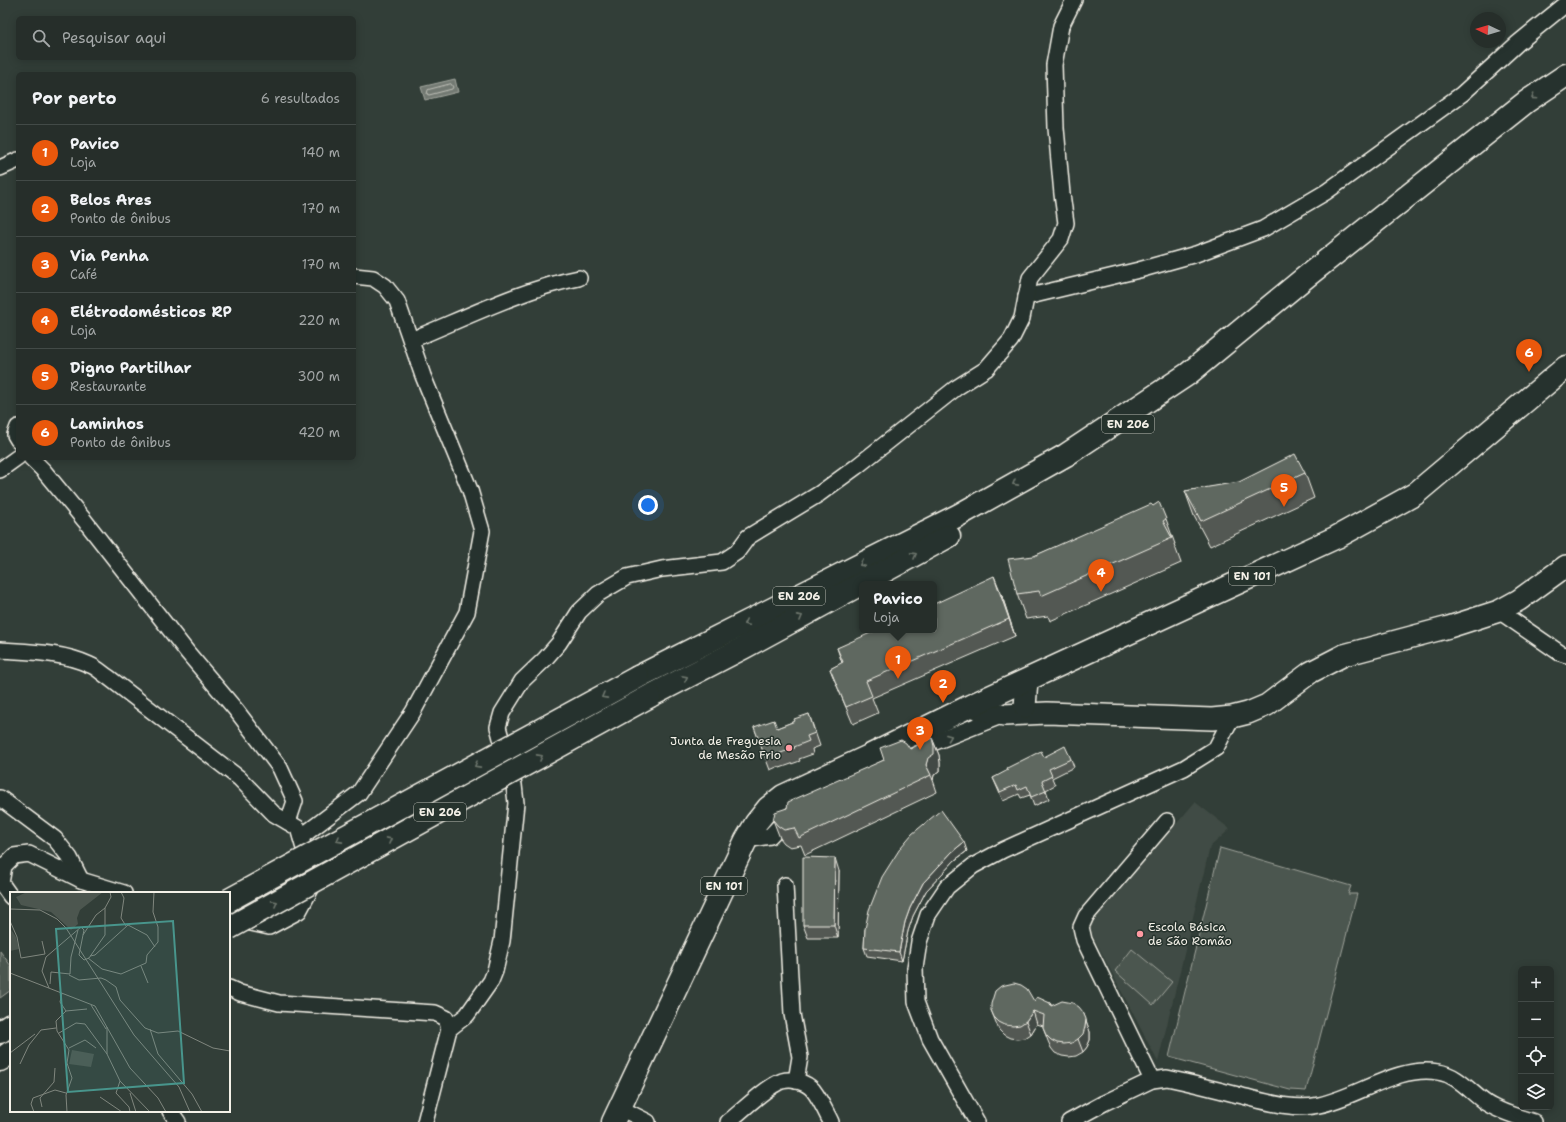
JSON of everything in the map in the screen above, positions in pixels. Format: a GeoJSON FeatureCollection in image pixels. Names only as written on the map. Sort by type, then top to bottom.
{"type":"FeatureCollection","features":[{"type":"Feature","properties":{"kind":"main road","name":"EN 206"},"geometry":{"type":"LineString","coordinates":[[230,899],[638,677],[959,515],[1072,450],[1188,374],[1307,276],[1526,102],[1566,75]]}},
{"type":"Feature","properties":{"kind":"main road","name":"EN 206"},"geometry":{"type":"LineString","coordinates":[[866,581],[1021,497],[1208,369],[1498,138],[1566,92]]}},
{"type":"Feature","properties":{"kind":"main road","name":"EN 101"},"geometry":{"type":"LineString","coordinates":[[616,1115],[746,840],[756,823],[768,808],[784,796],[970,706],[1337,537],[1379,514],[1415,494],[1566,367]]}},
{"type":"Feature","properties":{"kind":"main road","name":"EN 206"},"geometry":{"type":"LineString","coordinates":[[230,927],[650,696],[743,648],[859,585]]}},
{"type":"Feature","properties":{"kind":"main road"},"geometry":{"type":"LineString","coordinates":[[0,1032],[10,1025]]}},
{"type":"Feature","properties":{"kind":"main road"},"geometry":{"type":"LineString","coordinates":[[0,1060],[10,1053]]}},
{"type":"Feature","properties":{"kind":"street"},"geometry":{"type":"LineString","coordinates":[[449,1029],[466,1015],[491,981],[502,941],[516,803],[514,785],[498,727],[502,713],[522,681],[559,643],[579,612],[598,594],[627,577],[662,569],[722,562],[737,552],[748,537],[819,494],[850,472],[956,388],[986,369],[1011,340],[1022,318],[1030,278],[1061,239],[1066,222],[1056,128],[1054,65],[1061,26],[1074,0]]}},
{"type":"Feature","properties":{"kind":"street"},"geometry":{"type":"LineString","coordinates":[[1026,297],[1139,270],[1196,254],[1263,229],[1326,192],[1462,94],[1518,43],[1566,4]]}},
{"type":"Feature","properties":{"kind":"street"},"geometry":{"type":"LineString","coordinates":[[0,168],[16,161]]}},
{"type":"Feature","properties":{"kind":"street"},"geometry":{"type":"LineString","coordinates":[[301,837],[359,793],[413,712],[468,612],[482,531],[470,490],[423,376],[397,301],[385,286],[373,278],[356,276]]}},
{"type":"Feature","properties":{"kind":"street"},"geometry":{"type":"LineString","coordinates":[[411,340],[496,304],[557,282],[579,278]]}},
{"type":"Feature","properties":{"kind":"street"},"geometry":{"type":"LineString","coordinates":[[0,470],[16,458]]}},
{"type":"Feature","properties":{"kind":"street"},"geometry":{"type":"LineString","coordinates":[[33,460],[85,521],[188,653],[236,710],[280,768],[295,801],[288,822]]}},
{"type":"Feature","properties":{"kind":"street"},"geometry":{"type":"LineString","coordinates":[[970,706],[1004,715],[1048,713],[1212,719],[1232,717],[1248,713],[1267,705],[1311,672],[1344,655],[1449,627],[1499,610],[1519,600],[1566,566]]}},
{"type":"Feature","properties":{"kind":"street"},"geometry":{"type":"LineString","coordinates":[[1499,610],[1560,653],[1566,655]]}},
{"type":"Feature","properties":{"kind":"street"},"geometry":{"type":"LineString","coordinates":[[0,650],[45,653],[71,658],[91,665],[239,778],[274,814],[298,828],[314,883],[299,911],[269,927],[230,918]]}},
{"type":"Feature","properties":{"kind":"street"},"geometry":{"type":"LineString","coordinates":[[1025,707],[1027,680]]}},
{"type":"Feature","properties":{"kind":"street"},"geometry":{"type":"LineString","coordinates":[[1007,690],[1025,707],[1048,713]]}},
{"type":"Feature","properties":{"kind":"street"},"geometry":{"type":"LineString","coordinates":[[907,754],[1025,707]]}},
{"type":"Feature","properties":{"kind":"street"},"geometry":{"type":"LineString","coordinates":[[977,1122],[930,1039],[916,1002],[914,968],[919,942],[928,915],[947,887],[973,866],[1003,850],[1184,768],[1216,748],[1232,717]]}},
{"type":"Feature","properties":{"kind":"street"},"geometry":{"type":"LineString","coordinates":[[0,798],[55,839],[70,858],[81,880]]}},
{"type":"Feature","properties":{"kind":"street"},"geometry":{"type":"LineString","coordinates":[[746,840],[770,836],[789,815],[803,808]]}},
{"type":"Feature","properties":{"kind":"street"},"geometry":{"type":"LineString","coordinates":[[1152,1080],[1084,940],[1081,927],[1086,916],[1168,821]]}},
{"type":"Feature","properties":{"kind":"street"},"geometry":{"type":"LineString","coordinates":[[10,896],[1,883],[4,866],[14,856],[29,854],[81,880],[121,892]]}},
{"type":"Feature","properties":{"kind":"street"},"geometry":{"type":"LineString","coordinates":[[785,885],[792,1014],[800,1057],[796,1081]]}},
{"type":"Feature","properties":{"kind":"street"},"geometry":{"type":"LineString","coordinates":[[230,988],[240,993],[279,1003],[435,1013],[446,1018],[449,1029],[425,1122]]}},
{"type":"Feature","properties":{"kind":"street"},"geometry":{"type":"LineString","coordinates":[[1069,1122],[1152,1080],[1167,1078],[1263,1101],[1296,1107],[1319,1105],[1339,1099],[1403,1074],[1425,1070],[1440,1072],[1457,1079],[1486,1103],[1534,1122]]}},
{"type":"Feature","properties":{"kind":"street"},"geometry":{"type":"LineString","coordinates":[[728,1122],[770,1088],[783,1081],[796,1081],[804,1083],[813,1090],[832,1122]]}},
{"type":"Feature","properties":{"kind":"street"},"geometry":{"type":"LineString","coordinates":[[171,1112],[178,1122]]}},
{"type":"Feature","properties":{"kind":"street"},"geometry":{"type":"LineString","coordinates":[[616,1115],[648,1122]]}},
{"type":"Feature","properties":{"kind":"shaded area","name":"Escola Básica de São Romão"},"geometry":{"type":"Polygon","coordinates":[[[1195,802],[1230,829],[1210,847],[1158,1062],[1091,932],[1091,927],[1093,922],[1195,802]]]}},
{"type":"Feature","properties":{"kind":"shaded area"},"geometry":{"type":"Polygon","coordinates":[[[1220,848],[1351,886],[1348,894],[1357,894],[1306,1091],[1290,1090],[1169,1057],[1220,848]]]}},
{"type":"Feature","properties":{"kind":"shaded area"},"geometry":{"type":"Polygon","coordinates":[[[1132,949],[1172,982],[1153,1005],[1115,971],[1132,949]]]}},
{"type":"Feature","properties":{"kind":"shaded area"},"geometry":{"type":"Polygon","coordinates":[[[0,951],[10,965],[10,991],[0,998],[0,951]]]}},
{"type":"Feature","properties":{"kind":"water"},"geometry":{"type":"Polygon","coordinates":[[[455,79],[458,92],[425,100],[421,87],[455,79]]]}},
{"type":"Feature","properties":{"kind":"building"},"geometry":{"type":"Polygon","coordinates":[[[1295,454],[1305,473],[1201,521],[1185,491],[1239,482],[1295,454]]]}},
{"type":"Feature","properties":{"kind":"building"},"geometry":{"type":"Polygon","coordinates":[[[1159,502],[1166,519],[1163,521],[1172,538],[1041,596],[1039,591],[1017,594],[1008,559],[1034,556],[1151,504],[1153,506],[1159,502]]]}},
{"type":"Feature","properties":{"kind":"building"},"geometry":{"type":"Polygon","coordinates":[[[994,576],[1009,619],[866,681],[872,696],[846,707],[830,669],[843,662],[837,648],[870,633],[937,633],[937,603],[994,576]]]}},
{"type":"Feature","properties":{"kind":"building"},"geometry":{"type":"Polygon","coordinates":[[[809,714],[815,733],[807,736],[809,741],[794,747],[795,748],[775,755],[774,753],[765,757],[754,727],[774,720],[777,728],[795,721],[794,719],[809,714]]]}},
{"type":"Feature","properties":{"kind":"building"},"geometry":{"type":"Polygon","coordinates":[[[932,738],[934,754],[928,758],[926,765],[931,775],[799,838],[794,828],[784,830],[773,820],[775,812],[787,808],[788,802],[884,760],[880,748],[901,740],[906,743],[910,749],[932,738]]]}},
{"type":"Feature","properties":{"kind":"building"},"geometry":{"type":"Polygon","coordinates":[[[1065,746],[1071,759],[1049,769],[1052,776],[1042,781],[1046,791],[1031,797],[1027,786],[1018,790],[1016,785],[1000,792],[993,778],[1008,770],[1007,768],[1041,751],[1044,757],[1065,746]]]}},
{"type":"Feature","properties":{"kind":"building"},"geometry":{"type":"Polygon","coordinates":[[[941,810],[964,842],[952,852],[923,883],[910,908],[905,922],[899,952],[864,948],[865,929],[869,910],[882,877],[901,847],[912,834],[941,810]]]}},
{"type":"Feature","properties":{"kind":"building"},"geometry":{"type":"Polygon","coordinates":[[[803,857],[835,858],[834,925],[803,925],[803,857]]]}},
{"type":"Feature","properties":{"kind":"building"},"geometry":{"type":"Polygon","coordinates":[[[1014,983],[1027,989],[1034,1001],[1037,997],[1050,1003],[1051,1006],[1062,1001],[1073,1003],[1079,1007],[1086,1019],[1083,1034],[1072,1043],[1057,1043],[1046,1035],[1043,1028],[1044,1015],[1033,1011],[1026,1021],[1020,1025],[1005,1025],[999,1022],[994,1017],[991,1010],[991,1004],[995,991],[1001,986],[1014,983]]]}},
{"type":"Feature","properties":{"kind":"place","name":"Laminhos"},"geometry":{"type":"Point","coordinates":[1529,372]}},
{"type":"Feature","properties":{"kind":"place","name":"Digno Partilhar"},"geometry":{"type":"Point","coordinates":[1284,507]}},
{"type":"Feature","properties":{"kind":"place","name":"Elétrodomésticos RP"},"geometry":{"type":"Point","coordinates":[1101,592]}},
{"type":"Feature","properties":{"kind":"place","name":"Pavico"},"geometry":{"type":"Point","coordinates":[898,679]}},
{"type":"Feature","properties":{"kind":"place","name":"Belos Ares"},"geometry":{"type":"Point","coordinates":[943,703]}},
{"type":"Feature","properties":{"kind":"place","name":"Junta de Freguesia de Mesão Frio"},"geometry":{"type":"Point","coordinates":[789,748]}},
{"type":"Feature","properties":{"kind":"place","name":"Via Penha"},"geometry":{"type":"Point","coordinates":[920,750]}},
{"type":"Feature","properties":{"kind":"place","name":"Escola Básica de São Romão"},"geometry":{"type":"Point","coordinates":[1140,934]}}]}
